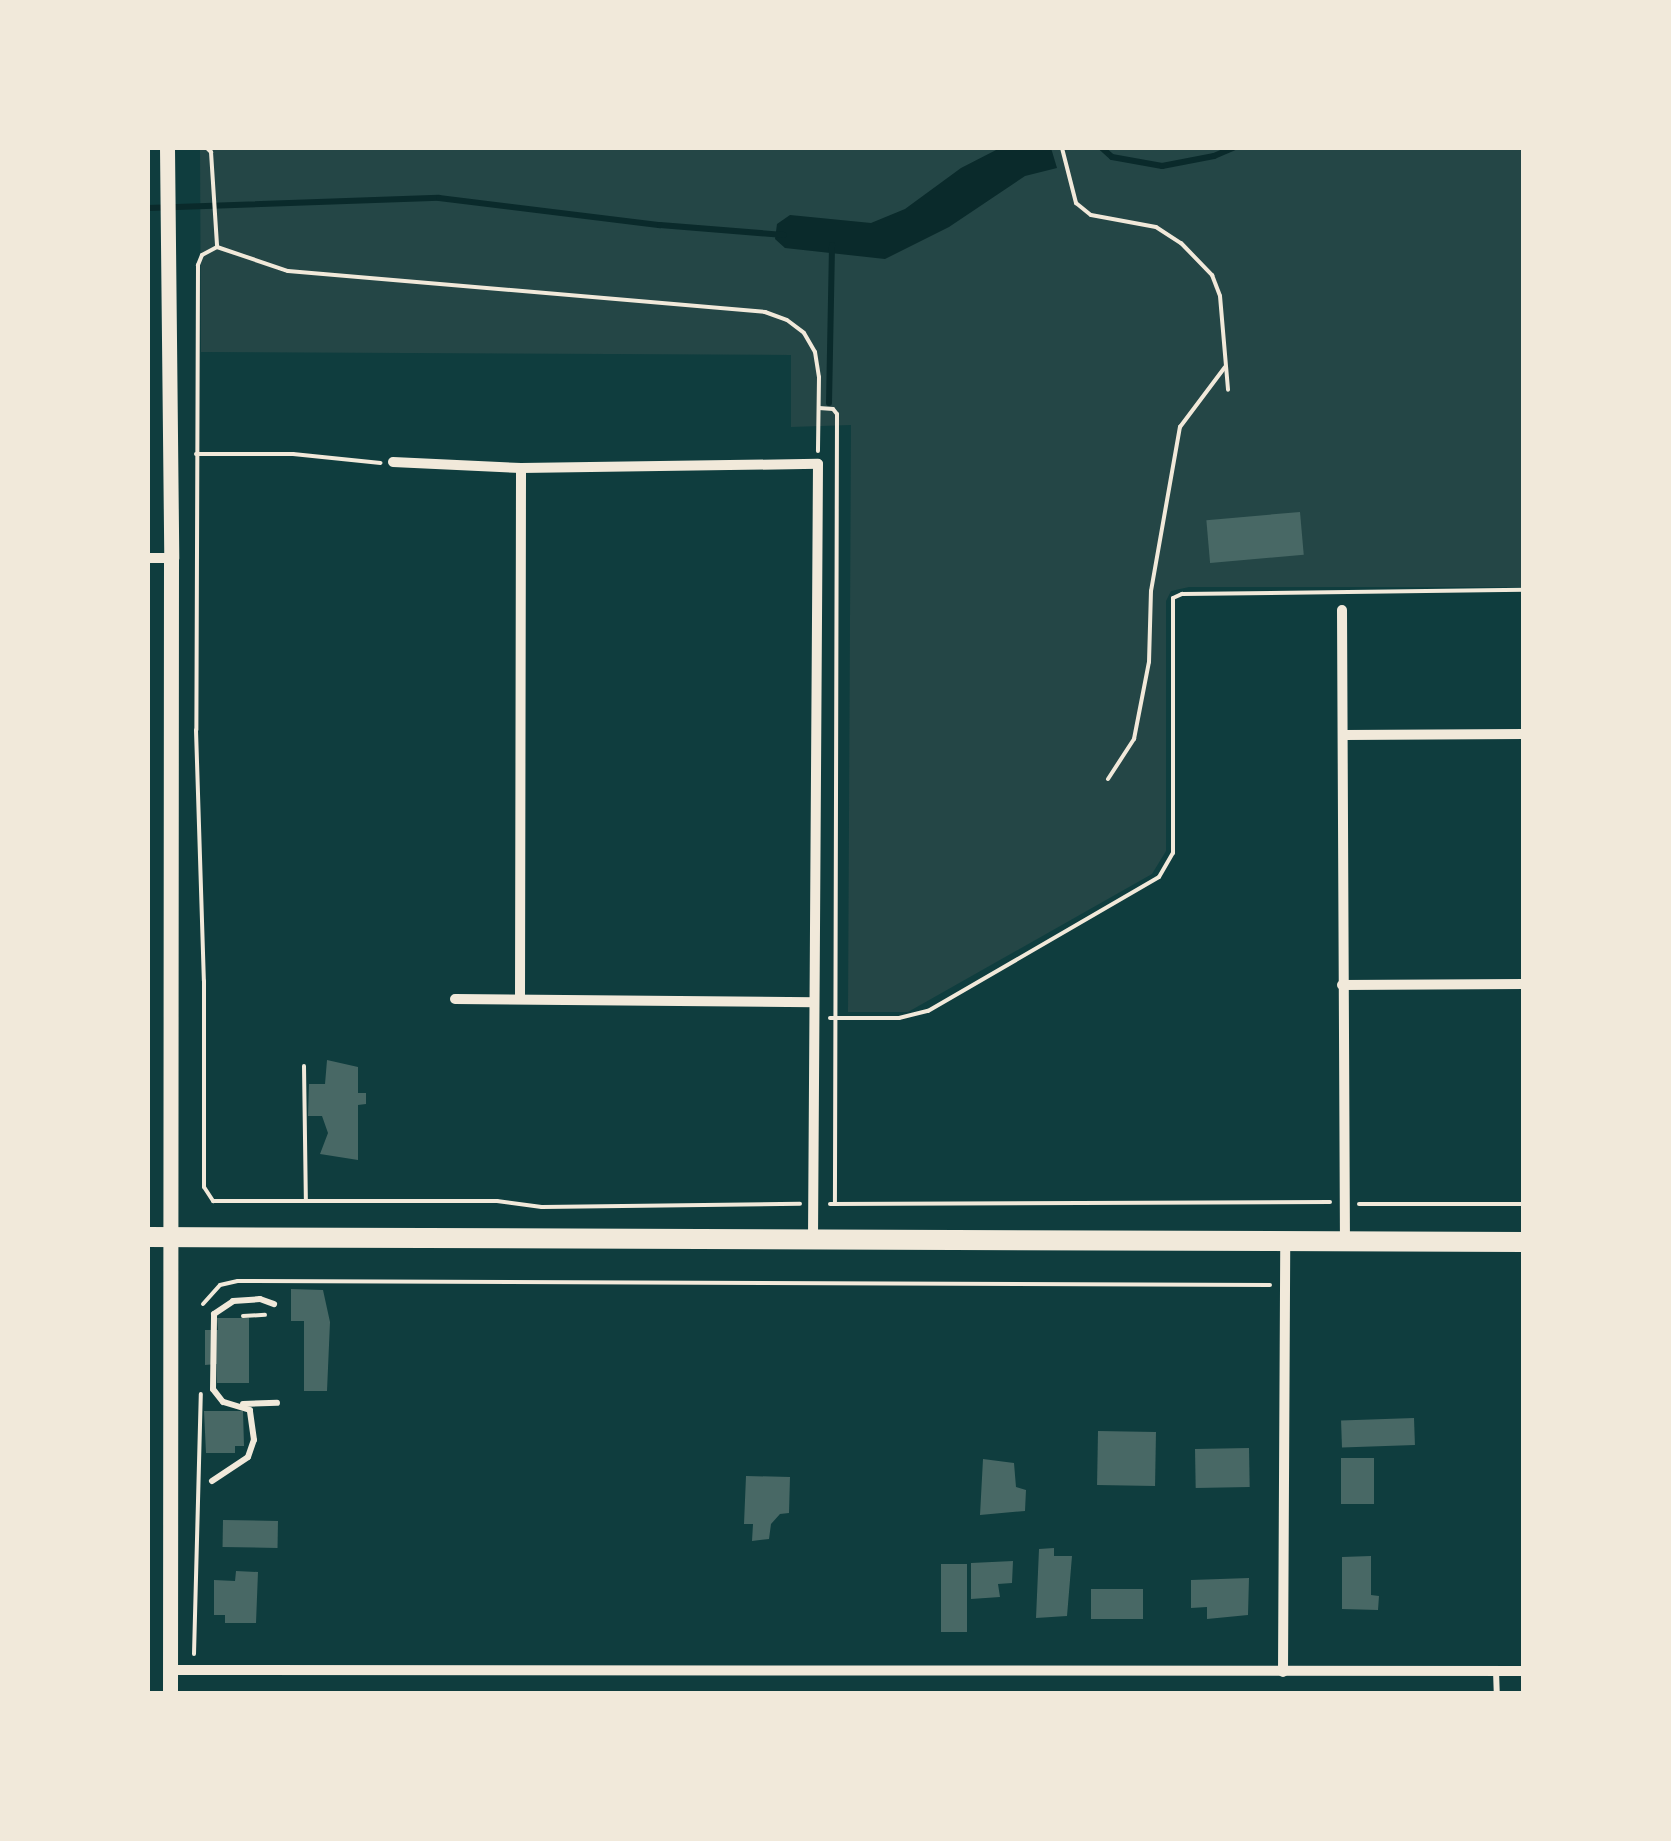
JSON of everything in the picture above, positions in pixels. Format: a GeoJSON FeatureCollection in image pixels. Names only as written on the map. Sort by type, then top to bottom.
{"type":"FeatureCollection","features":[{"type":"Feature","properties":{"kind":"highway"},"geometry":{"type":"LineString","coordinates":[[148,1237],[1524,1242]]}},
{"type":"Feature","properties":{"kind":"street"},"geometry":{"type":"LineString","coordinates":[[166,148],[171,558],[170,1694]]}},
{"type":"Feature","properties":{"kind":"street"},"geometry":{"type":"LineString","coordinates":[[393,462],[521,468],[818,464],[813,1242]]}},
{"type":"Feature","properties":{"kind":"street"},"geometry":{"type":"LineString","coordinates":[[520,998],[521,468]]}},
{"type":"Feature","properties":{"kind":"street"},"geometry":{"type":"LineString","coordinates":[[148,558],[171,558]]}},
{"type":"Feature","properties":{"kind":"street"},"geometry":{"type":"LineString","coordinates":[[1342,610],[1345,1243]]}},
{"type":"Feature","properties":{"kind":"street"},"geometry":{"type":"LineString","coordinates":[[1344,736],[1524,734]]}},
{"type":"Feature","properties":{"kind":"street"},"geometry":{"type":"LineString","coordinates":[[1342,985],[1524,984]]}},
{"type":"Feature","properties":{"kind":"street"},"geometry":{"type":"LineString","coordinates":[[455,999],[814,1002]]}},
{"type":"Feature","properties":{"kind":"street"},"geometry":{"type":"LineString","coordinates":[[1284,1243],[1284,1672]]}},
{"type":"Feature","properties":{"kind":"street"},"geometry":{"type":"LineString","coordinates":[[170,1670],[1524,1671]]}},
{"type":"Feature","properties":{"kind":"lane"},"geometry":{"type":"LineString","coordinates":[[274,1304],[260,1299],[233,1300],[214,1314],[213,1389],[223,1402],[277,1402]]}},
{"type":"Feature","properties":{"kind":"lane"},"geometry":{"type":"LineString","coordinates":[[212,1481],[252,1450],[254,1418],[242,1405]]}},
{"type":"Feature","properties":{"kind":"lane"},"geometry":{"type":"LineString","coordinates":[[1496,1671],[1497,1694]]}},
{"type":"Feature","properties":{"kind":"path"},"geometry":{"type":"LineString","coordinates":[[207,148],[213,176],[217,247]]}},
{"type":"Feature","properties":{"kind":"path"},"geometry":{"type":"LineString","coordinates":[[1062,148],[1076,203],[1091,215],[1156,226],[1181,243],[1212,275],[1220,296],[1228,390]]}},
{"type":"Feature","properties":{"kind":"path"},"geometry":{"type":"LineString","coordinates":[[813,1204],[542,1207],[497,1201],[213,1201],[204,1188],[196,454],[198,265],[202,255],[217,247],[288,271],[766,312],[804,332],[815,352],[818,464]]}},
{"type":"Feature","properties":{"kind":"path"},"geometry":{"type":"LineString","coordinates":[[1108,779],[1134,739],[1149,662],[1152,591],[1180,427],[1225,367]]}},
{"type":"Feature","properties":{"kind":"path"},"geometry":{"type":"LineString","coordinates":[[819,408],[836,410],[835,1204],[1329,1202]]}},
{"type":"Feature","properties":{"kind":"path"},"geometry":{"type":"LineString","coordinates":[[196,454],[293,454],[393,462]]}},
{"type":"Feature","properties":{"kind":"path"},"geometry":{"type":"LineString","coordinates":[[834,1018],[899,1018],[928,1012],[1160,877],[1172,853],[1173,598],[1182,594],[1524,590]]}},
{"type":"Feature","properties":{"kind":"path"},"geometry":{"type":"LineString","coordinates":[[304,1066],[306,1202]]}},
{"type":"Feature","properties":{"kind":"path"},"geometry":{"type":"LineString","coordinates":[[1373,1205],[1524,1204]]}},
{"type":"Feature","properties":{"kind":"path"},"geometry":{"type":"LineString","coordinates":[[212,1285],[215,1289],[238,1282],[323,1281],[1284,1285]]}},
{"type":"Feature","properties":{"kind":"path"},"geometry":{"type":"LineString","coordinates":[[243,1316],[266,1315]]}},
{"type":"Feature","properties":{"kind":"shaded area"},"geometry":{"type":"Polygon","coordinates":[[[200,148],[1523,148],[1523,587],[1189,587],[1171,591],[1166,601],[1166,851],[1152,874],[908,1012],[848,1012],[851,425],[791,427],[791,355],[201,352],[200,148]]]}},
{"type":"Feature","properties":{"kind":"shaded area"},"geometry":{"type":"Polygon","coordinates":[[[1000,148],[1051,148],[1057,168],[1025,176],[949,227],[885,259],[785,248],[775,239],[777,224],[790,215],[871,223],[905,209],[961,168],[1000,148]]]}},
{"type":"Feature","properties":{"kind":"building"},"geometry":{"type":"Polygon","coordinates":[[[1300,512],[1304,555],[1210,563],[1206,520],[1300,512]]]}},
{"type":"Feature","properties":{"kind":"building"},"geometry":{"type":"Polygon","coordinates":[[[327,1060],[358,1067],[358,1093],[366,1093],[366,1104],[358,1105],[358,1160],[320,1154],[328,1133],[322,1116],[308,1116],[309,1084],[325,1084],[327,1060]]]}},
{"type":"Feature","properties":{"kind":"building"},"geometry":{"type":"Polygon","coordinates":[[[291,1289],[323,1290],[330,1322],[327,1391],[304,1391],[304,1321],[291,1321],[291,1289]]]}},
{"type":"Feature","properties":{"kind":"building"},"geometry":{"type":"Polygon","coordinates":[[[217,1318],[249,1318],[249,1383],[217,1383],[217,1364],[205,1365],[205,1330],[218,1330],[217,1318]]]}},
{"type":"Feature","properties":{"kind":"building"},"geometry":{"type":"Polygon","coordinates":[[[204,1411],[243,1411],[244,1446],[235,1446],[235,1453],[206,1453],[204,1411]]]}},
{"type":"Feature","properties":{"kind":"building"},"geometry":{"type":"Polygon","coordinates":[[[1414,1418],[1415,1445],[1342,1448],[1341,1421],[1414,1418]]]}},
{"type":"Feature","properties":{"kind":"building"},"geometry":{"type":"Polygon","coordinates":[[[1098,1431],[1156,1432],[1155,1486],[1097,1485],[1098,1431]]]}},
{"type":"Feature","properties":{"kind":"building"},"geometry":{"type":"Polygon","coordinates":[[[1249,1448],[1250,1487],[1196,1488],[1195,1449],[1249,1448]]]}},
{"type":"Feature","properties":{"kind":"building"},"geometry":{"type":"Polygon","coordinates":[[[1341,1458],[1374,1458],[1374,1504],[1341,1504],[1341,1458]]]}},
{"type":"Feature","properties":{"kind":"building"},"geometry":{"type":"Polygon","coordinates":[[[983,1459],[1014,1463],[1016,1487],[1026,1490],[1025,1511],[980,1515],[983,1459]]]}},
{"type":"Feature","properties":{"kind":"building"},"geometry":{"type":"Polygon","coordinates":[[[746,1476],[790,1477],[789,1513],[780,1514],[771,1524],[769,1539],[752,1541],[753,1524],[744,1524],[746,1476]]]}},
{"type":"Feature","properties":{"kind":"building"},"geometry":{"type":"Polygon","coordinates":[[[223,1520],[278,1521],[278,1548],[223,1547],[223,1520]]]}},
{"type":"Feature","properties":{"kind":"building"},"geometry":{"type":"Polygon","coordinates":[[[1054,1548],[1054,1556],[1072,1556],[1067,1616],[1036,1618],[1039,1549],[1054,1548]]]}},
{"type":"Feature","properties":{"kind":"building"},"geometry":{"type":"Polygon","coordinates":[[[1371,1556],[1371,1595],[1379,1596],[1378,1610],[1342,1609],[1342,1557],[1371,1556]]]}},
{"type":"Feature","properties":{"kind":"building"},"geometry":{"type":"Polygon","coordinates":[[[1013,1561],[1012,1583],[998,1584],[1000,1597],[971,1599],[971,1563],[1013,1561]]]}},
{"type":"Feature","properties":{"kind":"building"},"geometry":{"type":"Polygon","coordinates":[[[941,1564],[967,1564],[967,1632],[941,1632],[941,1564]]]}},
{"type":"Feature","properties":{"kind":"building"},"geometry":{"type":"Polygon","coordinates":[[[236,1571],[258,1572],[256,1623],[225,1623],[225,1615],[214,1615],[214,1580],[235,1581],[236,1571]]]}},
{"type":"Feature","properties":{"kind":"building"},"geometry":{"type":"Polygon","coordinates":[[[1249,1578],[1248,1615],[1207,1619],[1207,1607],[1191,1608],[1191,1580],[1249,1578]]]}},
{"type":"Feature","properties":{"kind":"building"},"geometry":{"type":"Polygon","coordinates":[[[1091,1589],[1143,1589],[1143,1619],[1091,1619],[1091,1589]]]}},
{"type":"Feature","properties":{"kind":"waterway"},"geometry":{"type":"LineString","coordinates":[[1102,148],[1112,157],[1162,166],[1214,156],[1233,148]]}},
{"type":"Feature","properties":{"kind":"waterway"},"geometry":{"type":"LineString","coordinates":[[148,208],[439,198],[660,225],[784,235]]}},
{"type":"Feature","properties":{"kind":"waterway"},"geometry":{"type":"LineString","coordinates":[[829,403],[832,245]]}}]}
